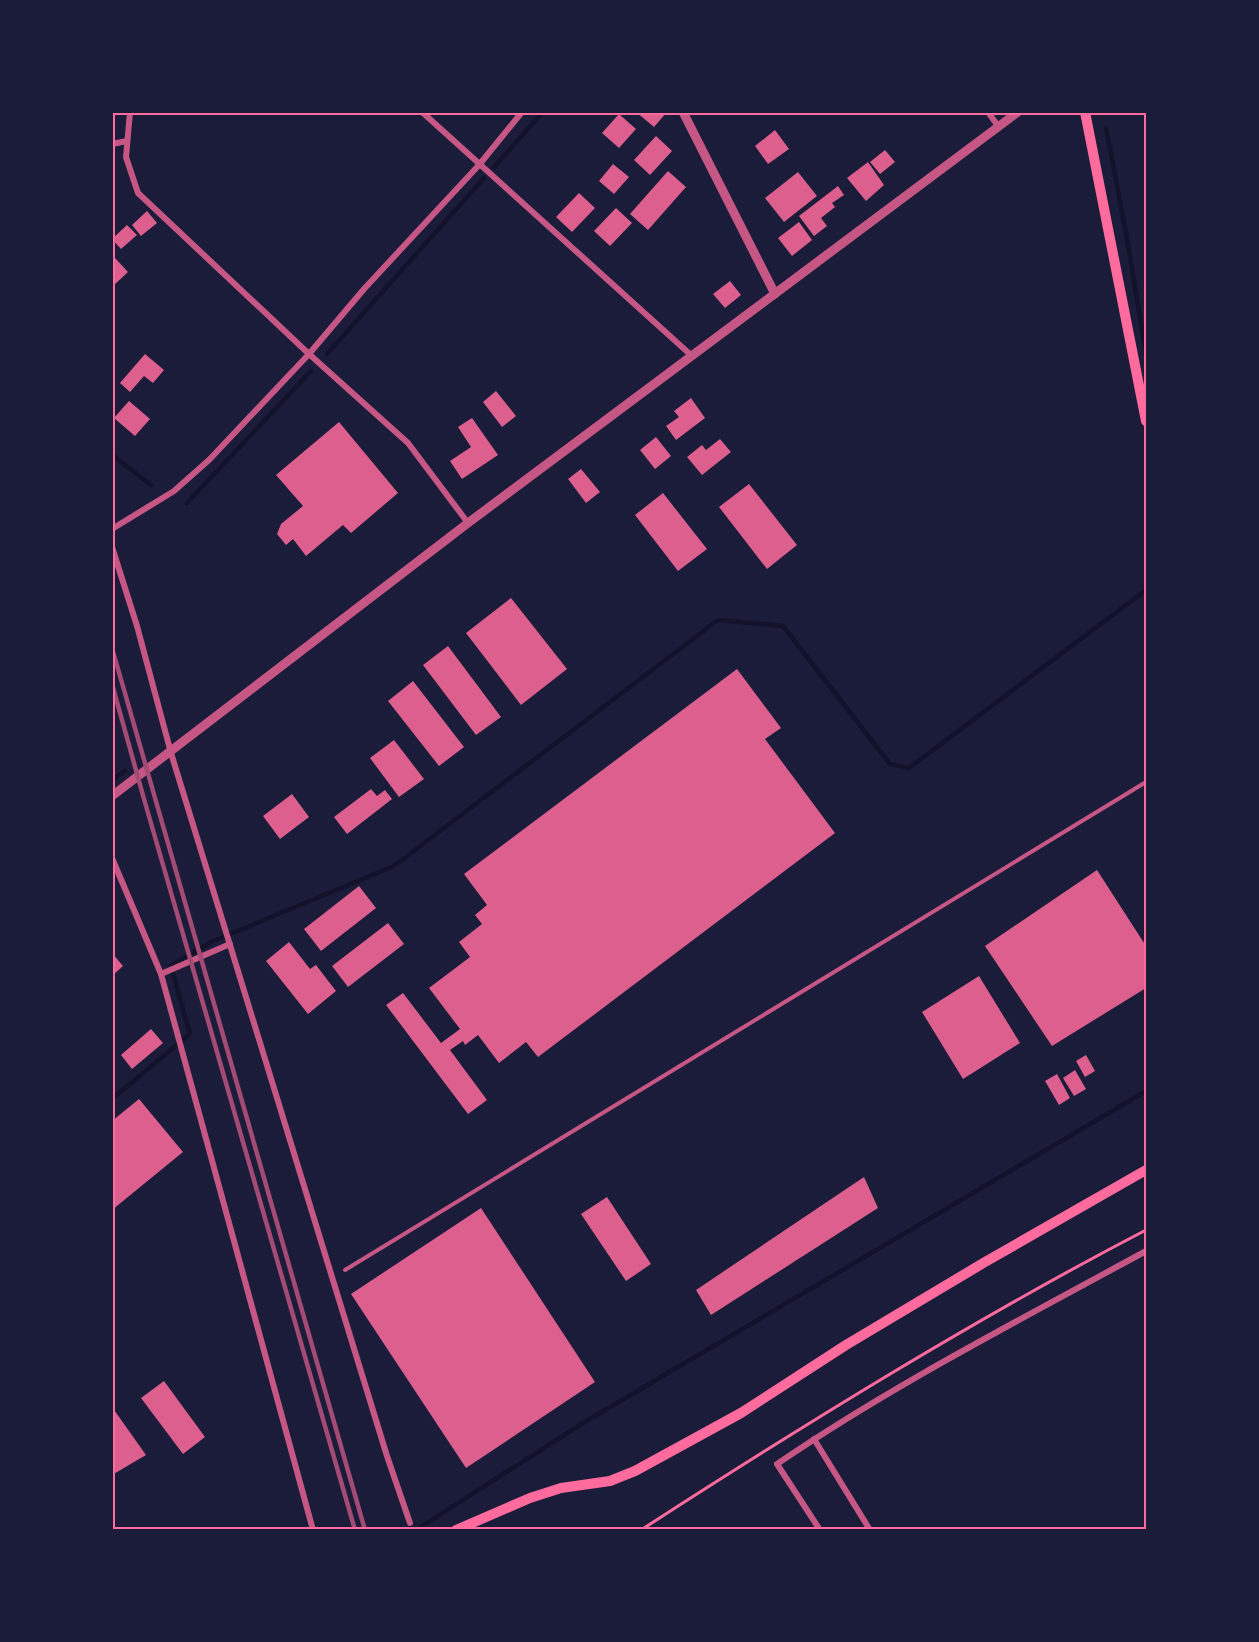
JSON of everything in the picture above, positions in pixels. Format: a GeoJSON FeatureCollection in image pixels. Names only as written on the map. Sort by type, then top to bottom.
{"type":"FeatureCollection","features":[{"type":"Feature","properties":{"kind":"main road"},"geometry":{"type":"LineString","coordinates":[[1085,112],[1146,421]]}},
{"type":"Feature","properties":{"kind":"main road"},"geometry":{"type":"LineString","coordinates":[[456,1530],[530,1498],[561,1488],[610,1481],[635,1471],[741,1413],[856,1339],[1146,1170]]}},
{"type":"Feature","properties":{"kind":"street"},"geometry":{"type":"LineString","coordinates":[[130,112],[126,157],[138,193],[309,354],[408,443],[468,523]]}},
{"type":"Feature","properties":{"kind":"street"},"geometry":{"type":"LineString","coordinates":[[422,112],[692,356]]}},
{"type":"Feature","properties":{"kind":"street"},"geometry":{"type":"LineString","coordinates":[[112,529],[174,491],[209,460],[309,354],[364,289],[479,165],[522,112]]}},
{"type":"Feature","properties":{"kind":"street"},"geometry":{"type":"LineString","coordinates":[[683,112],[775,294]]}},
{"type":"Feature","properties":{"kind":"street"},"geometry":{"type":"LineString","coordinates":[[988,112],[998,126]]}},
{"type":"Feature","properties":{"kind":"street"},"geometry":{"type":"LineString","coordinates":[[112,796],[468,523],[1018,112]]}},
{"type":"Feature","properties":{"kind":"street"},"geometry":{"type":"LineString","coordinates":[[112,144],[128,141]]}},
{"type":"Feature","properties":{"kind":"street"},"geometry":{"type":"LineString","coordinates":[[112,547],[137,626],[171,753],[387,1456],[410,1523]]}},
{"type":"Feature","properties":{"kind":"street"},"geometry":{"type":"LineString","coordinates":[[112,858],[161,974],[313,1530]]}},
{"type":"Feature","properties":{"kind":"street"},"geometry":{"type":"LineString","coordinates":[[161,974],[230,945]]}},
{"type":"Feature","properties":{"kind":"street"},"geometry":{"type":"LineString","coordinates":[[820,1530],[777,1464],[814,1439],[969,1348],[1146,1251]]}},
{"type":"Feature","properties":{"kind":"street"},"geometry":{"type":"LineString","coordinates":[[814,1439],[870,1530]]}},
{"type":"Feature","properties":{"kind":"lane"},"geometry":{"type":"LineString","coordinates":[[345,1270],[1146,782]]}},
{"type":"Feature","properties":{"kind":"path"},"geometry":{"type":"LineString","coordinates":[[641,1530],[772,1446],[1054,1277],[1146,1230]]}},
{"type":"Feature","properties":{"kind":"building"},"geometry":{"type":"Polygon","coordinates":[[[636,112],[667,112],[654,127],[636,112]]]}},
{"type":"Feature","properties":{"kind":"building"},"geometry":{"type":"Polygon","coordinates":[[[619,114],[636,129],[619,148],[602,133],[619,114]]]}},
{"type":"Feature","properties":{"kind":"building"},"geometry":{"type":"Polygon","coordinates":[[[775,130],[789,149],[768,164],[755,146],[775,130]]]}},
{"type":"Feature","properties":{"kind":"building"},"geometry":{"type":"Polygon","coordinates":[[[656,136],[672,151],[650,175],[634,160],[656,136]]]}},
{"type":"Feature","properties":{"kind":"building"},"geometry":{"type":"Polygon","coordinates":[[[885,150],[895,162],[880,174],[870,162],[885,150]]]}},
{"type":"Feature","properties":{"kind":"building"},"geometry":{"type":"Polygon","coordinates":[[[868,162],[884,185],[866,201],[847,178],[868,162]]]}},
{"type":"Feature","properties":{"kind":"building"},"geometry":{"type":"Polygon","coordinates":[[[613,164],[629,177],[614,194],[599,181],[613,164]]]}},
{"type":"Feature","properties":{"kind":"building"},"geometry":{"type":"Polygon","coordinates":[[[668,171],[686,187],[648,230],[630,214],[668,171]]]}},
{"type":"Feature","properties":{"kind":"building"},"geometry":{"type":"Polygon","coordinates":[[[798,172],[817,196],[784,222],[765,198],[798,172]]]}},
{"type":"Feature","properties":{"kind":"building"},"geometry":{"type":"Polygon","coordinates":[[[838,186],[844,195],[832,203],[835,207],[821,218],[827,226],[814,236],[799,216],[838,186]]]}},
{"type":"Feature","properties":{"kind":"building"},"geometry":{"type":"Polygon","coordinates":[[[579,193],[595,208],[572,232],[556,217],[579,193]]]}},
{"type":"Feature","properties":{"kind":"building"},"geometry":{"type":"Polygon","coordinates":[[[616,208],[632,223],[610,246],[594,231],[616,208]]]}},
{"type":"Feature","properties":{"kind":"building"},"geometry":{"type":"Polygon","coordinates":[[[147,211],[157,223],[141,236],[132,225],[147,211]]]}},
{"type":"Feature","properties":{"kind":"building"},"geometry":{"type":"Polygon","coordinates":[[[799,222],[812,240],[792,256],[778,238],[799,222]]]}},
{"type":"Feature","properties":{"kind":"building"},"geometry":{"type":"Polygon","coordinates":[[[127,225],[137,235],[121,249],[112,239],[127,225]]]}},
{"type":"Feature","properties":{"kind":"building"},"geometry":{"type":"Polygon","coordinates":[[[115,258],[128,272],[112,287],[112,260],[115,258]]]}},
{"type":"Feature","properties":{"kind":"building"},"geometry":{"type":"Polygon","coordinates":[[[730,281],[741,295],[725,308],[713,294],[730,281]]]}},
{"type":"Feature","properties":{"kind":"building"},"geometry":{"type":"Polygon","coordinates":[[[145,354],[164,370],[153,383],[144,376],[130,392],[120,383],[145,354]]]}},
{"type":"Feature","properties":{"kind":"building"},"geometry":{"type":"Polygon","coordinates":[[[496,391],[516,416],[502,427],[483,402],[496,391]]]}},
{"type":"Feature","properties":{"kind":"building"},"geometry":{"type":"Polygon","coordinates":[[[691,398],[705,418],[676,440],[666,426],[679,417],[674,411],[691,398]]]}},
{"type":"Feature","properties":{"kind":"building"},"geometry":{"type":"Polygon","coordinates":[[[129,401],[150,419],[135,436],[114,418],[129,401]]]}},
{"type":"Feature","properties":{"kind":"building"},"geometry":{"type":"Polygon","coordinates":[[[472,418],[498,455],[462,479],[450,461],[471,447],[458,427],[472,418]]]}},
{"type":"Feature","properties":{"kind":"building"},"geometry":{"type":"Polygon","coordinates":[[[339,422],[398,493],[351,533],[343,525],[306,556],[293,539],[286,545],[277,534],[281,524],[303,506],[276,475],[339,422]]]}},
{"type":"Feature","properties":{"kind":"building"},"geometry":{"type":"Polygon","coordinates":[[[656,437],[671,456],[655,469],[640,450],[656,437]]]}},
{"type":"Feature","properties":{"kind":"building"},"geometry":{"type":"Polygon","coordinates":[[[720,439],[731,452],[702,475],[687,457],[702,445],[706,450],[720,439]]]}},
{"type":"Feature","properties":{"kind":"building"},"geometry":{"type":"Polygon","coordinates":[[[581,469],[600,492],[586,503],[568,479],[581,469]]]}},
{"type":"Feature","properties":{"kind":"building"},"geometry":{"type":"Polygon","coordinates":[[[749,484],[797,545],[767,569],[719,507],[749,484]]]}},
{"type":"Feature","properties":{"kind":"building"},"geometry":{"type":"Polygon","coordinates":[[[663,493],[707,549],[678,571],[635,515],[663,493]]]}},
{"type":"Feature","properties":{"kind":"building"},"geometry":{"type":"Polygon","coordinates":[[[511,598],[567,669],[521,705],[466,633],[511,598]]]}},
{"type":"Feature","properties":{"kind":"building"},"geometry":{"type":"Polygon","coordinates":[[[448,646],[501,717],[476,735],[423,665],[448,646]]]}},
{"type":"Feature","properties":{"kind":"building"},"geometry":{"type":"Polygon","coordinates":[[[737,669],[781,728],[765,739],[835,833],[538,1057],[526,1042],[499,1063],[478,1035],[465,1045],[463,1041],[450,1050],[487,1100],[468,1114],[386,1005],[403,993],[441,1043],[460,1029],[429,988],[470,957],[459,942],[482,924],[475,915],[487,905],[464,874],[737,669]]]}},
{"type":"Feature","properties":{"kind":"building"},"geometry":{"type":"Polygon","coordinates":[[[413,681],[464,747],[439,766],[388,701],[413,681]]]}},
{"type":"Feature","properties":{"kind":"building"},"geometry":{"type":"Polygon","coordinates":[[[394,740],[424,779],[399,797],[370,758],[394,740]]]}},
{"type":"Feature","properties":{"kind":"building"},"geometry":{"type":"Polygon","coordinates":[[[371,789],[377,796],[385,790],[392,799],[347,834],[334,817],[371,789]]]}},
{"type":"Feature","properties":{"kind":"building"},"geometry":{"type":"Polygon","coordinates":[[[292,794],[309,817],[280,839],[263,816],[292,794]]]}},
{"type":"Feature","properties":{"kind":"building"},"geometry":{"type":"Polygon","coordinates":[[[1097,870],[1146,946],[1146,988],[1052,1046],[985,946],[1097,870]]]}},
{"type":"Feature","properties":{"kind":"building"},"geometry":{"type":"Polygon","coordinates":[[[359,886],[376,908],[321,951],[304,929],[359,886]]]}},
{"type":"Feature","properties":{"kind":"building"},"geometry":{"type":"Polygon","coordinates":[[[388,923],[404,944],[348,987],[332,966],[388,923]]]}},
{"type":"Feature","properties":{"kind":"building"},"geometry":{"type":"Polygon","coordinates":[[[289,942],[310,969],[316,965],[336,991],[308,1014],[266,961],[289,942]]]}},
{"type":"Feature","properties":{"kind":"building"},"geometry":{"type":"Polygon","coordinates":[[[112,953],[123,966],[112,976],[112,953]]]}},
{"type":"Feature","properties":{"kind":"building"},"geometry":{"type":"Polygon","coordinates":[[[979,976],[1020,1043],[963,1079],[922,1012],[979,976]]]}},
{"type":"Feature","properties":{"kind":"building"},"geometry":{"type":"Polygon","coordinates":[[[151,1029],[163,1043],[132,1069],[121,1055],[151,1029]]]}},
{"type":"Feature","properties":{"kind":"building"},"geometry":{"type":"Polygon","coordinates":[[[1086,1055],[1095,1071],[1085,1077],[1076,1061],[1086,1055]]]}},
{"type":"Feature","properties":{"kind":"building"},"geometry":{"type":"Polygon","coordinates":[[[1075,1070],[1086,1089],[1074,1096],[1063,1078],[1075,1070]]]}},
{"type":"Feature","properties":{"kind":"building"},"geometry":{"type":"Polygon","coordinates":[[[1057,1074],[1070,1098],[1059,1105],[1045,1081],[1057,1074]]]}},
{"type":"Feature","properties":{"kind":"building"},"geometry":{"type":"Polygon","coordinates":[[[139,1099],[183,1152],[112,1210],[112,1121],[139,1099]]]}},
{"type":"Feature","properties":{"kind":"building"},"geometry":{"type":"Polygon","coordinates":[[[864,1177],[878,1208],[711,1315],[696,1290],[864,1177]]]}},
{"type":"Feature","properties":{"kind":"building"},"geometry":{"type":"Polygon","coordinates":[[[607,1197],[651,1264],[626,1281],[581,1214],[607,1197]]]}},
{"type":"Feature","properties":{"kind":"building"},"geometry":{"type":"Polygon","coordinates":[[[481,1208],[595,1382],[466,1468],[351,1294],[481,1208]]]}},
{"type":"Feature","properties":{"kind":"building"},"geometry":{"type":"Polygon","coordinates":[[[164,1381],[205,1437],[183,1454],[141,1398],[164,1381]]]}},
{"type":"Feature","properties":{"kind":"building"},"geometry":{"type":"Polygon","coordinates":[[[112,1407],[146,1455],[112,1475],[112,1407]]]}},
{"type":"Feature","properties":{"kind":"waterway"},"geometry":{"type":"LineString","coordinates":[[494,167],[543,112]]}},
{"type":"Feature","properties":{"kind":"waterway"},"geometry":{"type":"LineString","coordinates":[[1106,128],[1146,354]]}},
{"type":"Feature","properties":{"kind":"waterway"},"geometry":{"type":"LineString","coordinates":[[327,354],[484,178]]}},
{"type":"Feature","properties":{"kind":"waterway"},"geometry":{"type":"LineString","coordinates":[[187,503],[311,371]]}},
{"type":"Feature","properties":{"kind":"waterway"},"geometry":{"type":"LineString","coordinates":[[112,455],[151,485]]}},
{"type":"Feature","properties":{"kind":"waterway"},"geometry":{"type":"LineString","coordinates":[[112,1099],[190,1034],[171,966],[211,942],[394,866],[718,620],[783,626],[890,764],[909,768],[1146,590]]}},
{"type":"Feature","properties":{"kind":"waterway"},"geometry":{"type":"LineString","coordinates":[[112,780],[125,771]]}},
{"type":"Feature","properties":{"kind":"waterway"},"geometry":{"type":"LineString","coordinates":[[416,1530],[583,1423],[1146,1091]]}},
{"type":"Feature","properties":{"kind":"railway"},"geometry":{"type":"LineString","coordinates":[[112,648],[365,1530]]}},
{"type":"Feature","properties":{"kind":"railway"},"geometry":{"type":"LineString","coordinates":[[112,684],[355,1530]]}}]}
